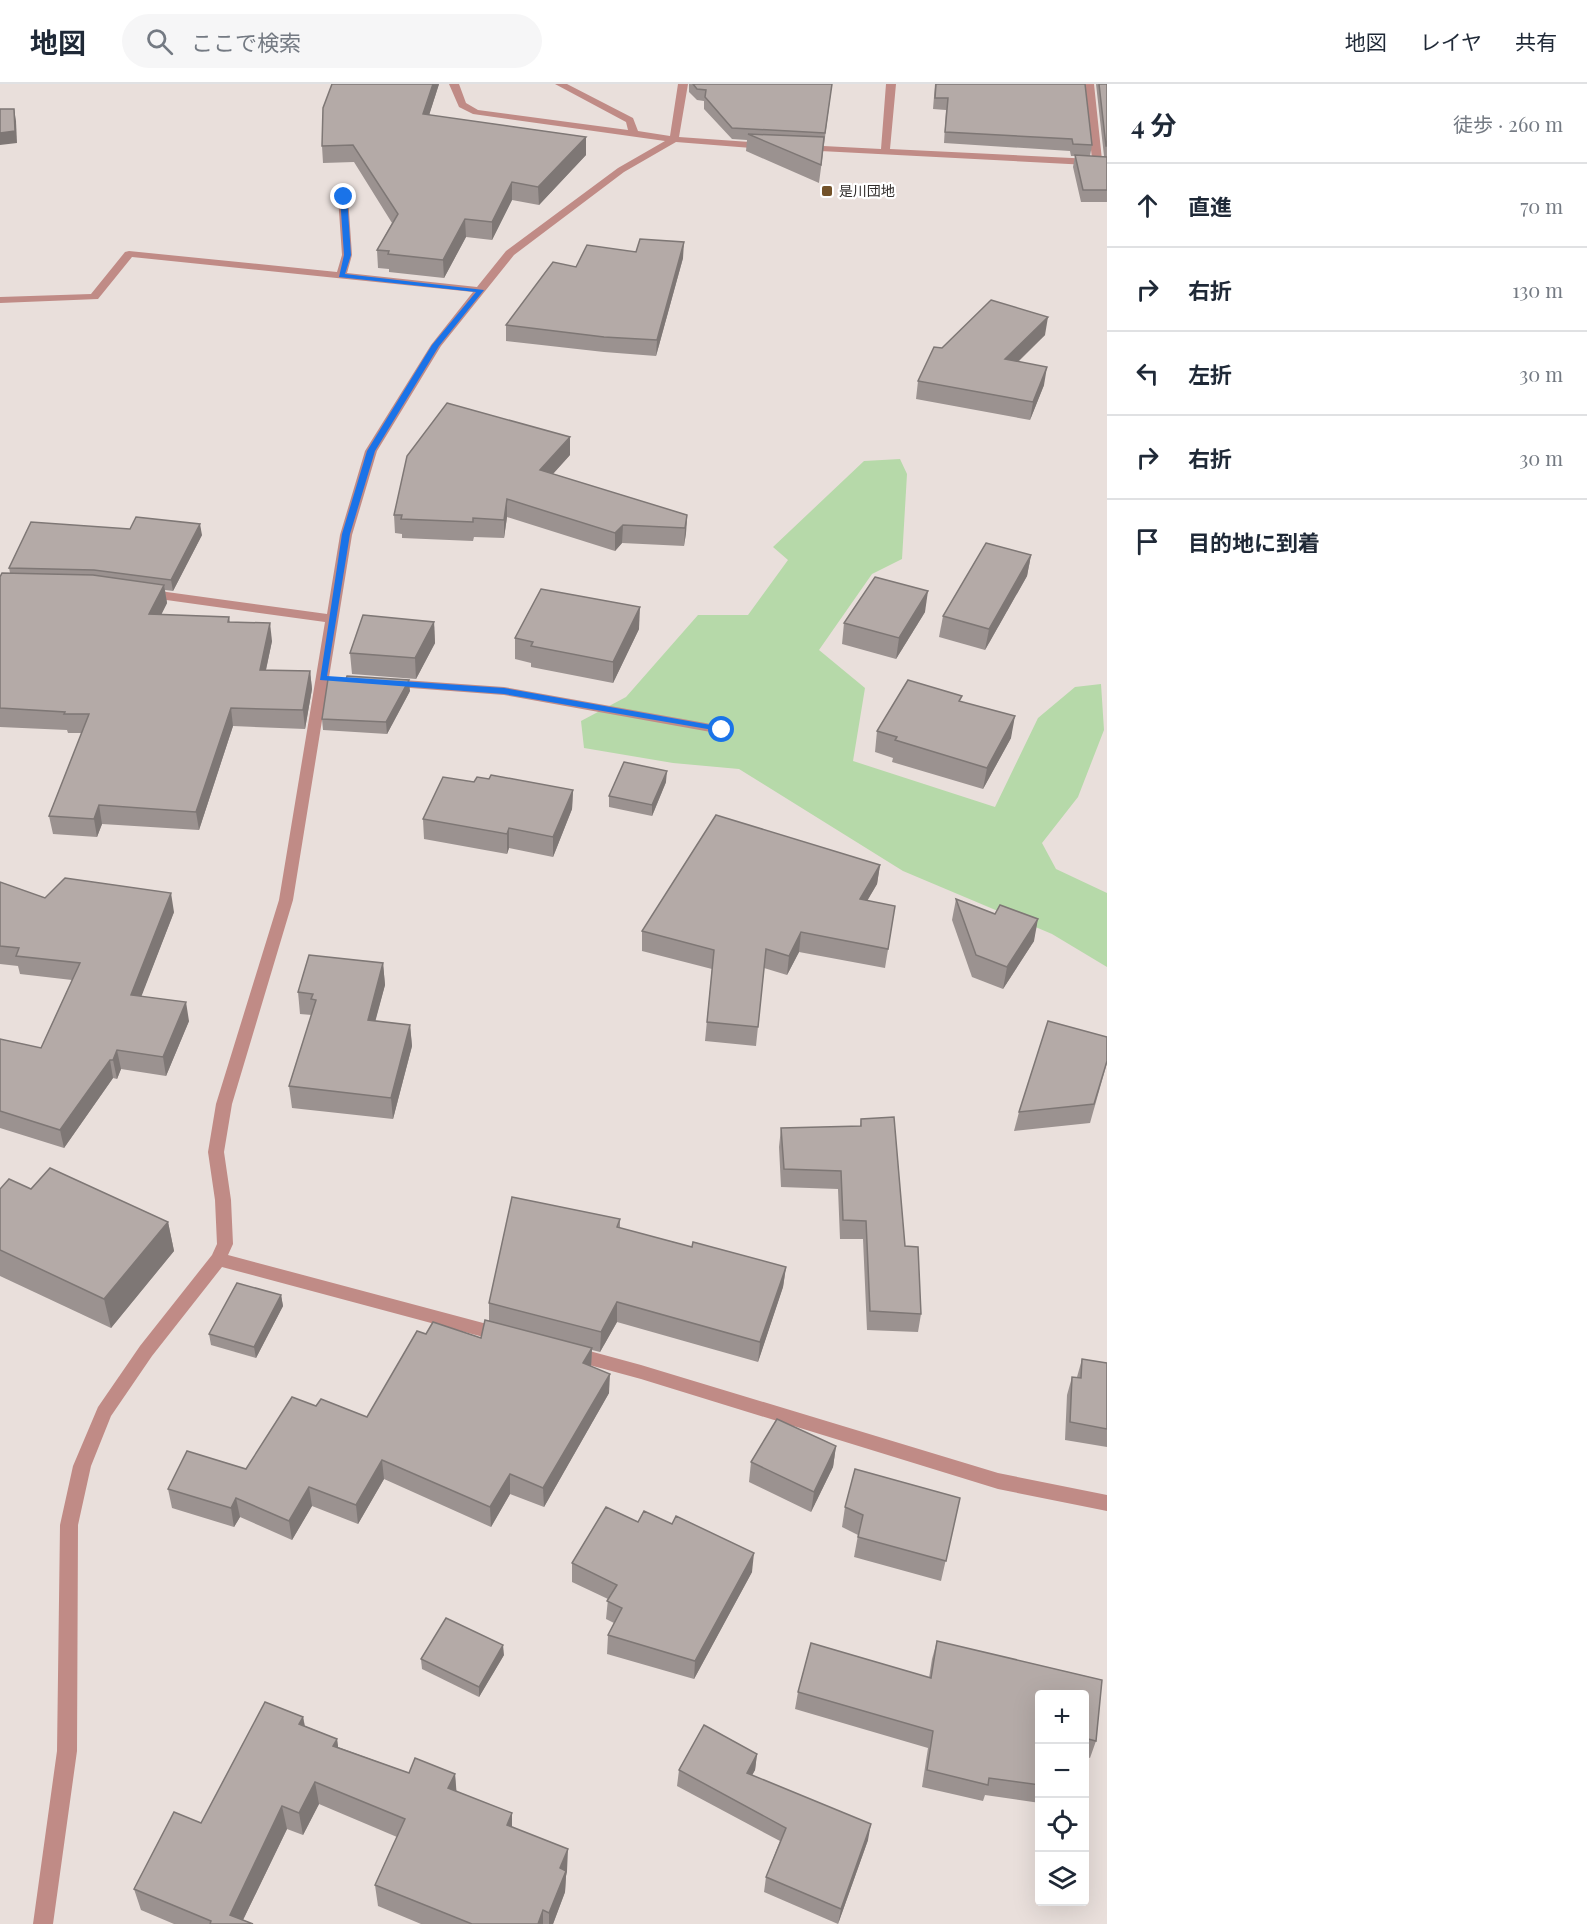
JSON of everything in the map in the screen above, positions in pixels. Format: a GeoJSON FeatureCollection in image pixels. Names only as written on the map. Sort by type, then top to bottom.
{"type":"FeatureCollection","features":[{"type":"Feature","properties":{"kind":"street"},"geometry":{"type":"LineString","coordinates":[[454,84],[462,105],[476,112],[674,139],[782,147]]}},
{"type":"Feature","properties":{"kind":"street"},"geometry":{"type":"LineString","coordinates":[[560,84],[630,120],[634,133]]}},
{"type":"Feature","properties":{"kind":"street"},"geometry":{"type":"LineString","coordinates":[[674,139],[683,84]]}},
{"type":"Feature","properties":{"kind":"street"},"geometry":{"type":"LineString","coordinates":[[885,153],[891,84]]}},
{"type":"Feature","properties":{"kind":"street"},"geometry":{"type":"LineString","coordinates":[[793,148],[1102,162],[1089,84]]}},
{"type":"Feature","properties":{"kind":"street"},"geometry":{"type":"LineString","coordinates":[[43,1924],[67,1751],[69,1526],[82,1466],[104,1412],[146,1351],[218,1258],[225,1244],[223,1200],[216,1152],[224,1104],[286,900],[328,679],[333,619],[346,534],[371,451],[436,345],[510,253],[621,170],[674,139]]}},
{"type":"Feature","properties":{"kind":"street"},"geometry":{"type":"LineString","coordinates":[[341,276],[347,255],[344,197]]}},
{"type":"Feature","properties":{"kind":"street"},"geometry":{"type":"LineString","coordinates":[[0,300],[94,297],[129,254],[480,290]]}},
{"type":"Feature","properties":{"kind":"street"},"geometry":{"type":"LineString","coordinates":[[132,591],[333,619]]}},
{"type":"Feature","properties":{"kind":"street"},"geometry":{"type":"LineString","coordinates":[[380,682],[504,691],[722,730]]}},
{"type":"Feature","properties":{"kind":"street"},"geometry":{"type":"LineString","coordinates":[[218,1258],[517,1339]]}},
{"type":"Feature","properties":{"kind":"street"},"geometry":{"type":"LineString","coordinates":[[551,1348],[641,1372],[998,1481],[1107,1503]]}},
{"type":"Feature","properties":{"kind":"green space"},"geometry":{"type":"Polygon","coordinates":[[[900,459],[907,474],[902,559],[872,574],[819,650],[865,688],[853,761],[995,807],[1038,718],[1075,687],[1101,684],[1104,730],[1078,797],[1042,843],[1056,869],[1107,893],[1107,967],[1052,934],[903,871],[739,769],[673,763],[584,748],[581,721],[626,697],[698,615],[748,615],[788,560],[773,547],[864,461],[900,459]]]}},
{"type":"Feature","properties":{"kind":"building"},"geometry":{"type":"Polygon","coordinates":[[[332,84],[433,84],[423,114],[586,137],[538,187],[512,182],[492,222],[465,219],[443,260],[388,254],[389,251],[377,250],[398,214],[353,145],[322,146],[323,108],[332,84]]]}},
{"type":"Feature","properties":{"kind":"building"},"geometry":{"type":"Polygon","coordinates":[[[693,84],[832,84],[825,133],[732,128],[705,97],[706,90],[697,89],[693,84]]]}},
{"type":"Feature","properties":{"kind":"building"},"geometry":{"type":"Polygon","coordinates":[[[936,84],[1085,84],[1092,145],[1073,144],[1072,139],[945,132],[948,98],[935,98],[936,84]]]}},
{"type":"Feature","properties":{"kind":"building"},"geometry":{"type":"Polygon","coordinates":[[[1099,84],[1107,84],[1107,146],[1106,146],[1099,84]]]}},
{"type":"Feature","properties":{"kind":"building"},"geometry":{"type":"Polygon","coordinates":[[[0,109],[14,109],[15,131],[0,133],[0,109]]]}},
{"type":"Feature","properties":{"kind":"building"},"geometry":{"type":"Polygon","coordinates":[[[748,134],[824,137],[821,165],[748,134]]]}},
{"type":"Feature","properties":{"kind":"building"},"geometry":{"type":"Polygon","coordinates":[[[1075,155],[1107,157],[1107,190],[1083,190],[1075,155]]]}},
{"type":"Feature","properties":{"kind":"building"},"geometry":{"type":"Polygon","coordinates":[[[640,239],[684,242],[657,340],[604,337],[506,325],[553,262],[576,267],[587,245],[636,252],[640,239]]]}},
{"type":"Feature","properties":{"kind":"building"},"geometry":{"type":"Polygon","coordinates":[[[991,300],[1048,317],[1005,359],[1047,367],[1033,402],[918,381],[934,347],[942,348],[991,300]]]}},
{"type":"Feature","properties":{"kind":"building"},"geometry":{"type":"Polygon","coordinates":[[[447,403],[570,437],[540,470],[687,515],[685,528],[623,525],[615,533],[507,499],[504,520],[473,518],[473,522],[401,519],[402,515],[394,515],[407,456],[447,403]]]}},
{"type":"Feature","properties":{"kind":"building"},"geometry":{"type":"Polygon","coordinates":[[[136,517],[200,524],[171,580],[94,570],[9,568],[31,522],[130,529],[136,517]]]}},
{"type":"Feature","properties":{"kind":"building"},"geometry":{"type":"Polygon","coordinates":[[[986,543],[1031,555],[989,629],[943,616],[986,543]]]}},
{"type":"Feature","properties":{"kind":"building"},"geometry":{"type":"Polygon","coordinates":[[[2,573],[93,575],[164,585],[149,614],[229,617],[228,622],[270,623],[260,670],[310,671],[303,710],[231,708],[196,812],[99,805],[94,819],[49,816],[89,714],[0,708],[0,577],[2,573]]]}},
{"type":"Feature","properties":{"kind":"building"},"geometry":{"type":"Polygon","coordinates":[[[875,577],[928,591],[899,638],[844,623],[875,577]]]}},
{"type":"Feature","properties":{"kind":"building"},"geometry":{"type":"Polygon","coordinates":[[[541,589],[640,607],[613,662],[531,646],[533,642],[515,638],[541,589]]]}},
{"type":"Feature","properties":{"kind":"building"},"geometry":{"type":"Polygon","coordinates":[[[363,615],[434,622],[415,658],[350,653],[363,615]]]}},
{"type":"Feature","properties":{"kind":"building"},"geometry":{"type":"Polygon","coordinates":[[[347,676],[409,680],[386,722],[322,719],[328,679],[346,679],[347,676]]]}},
{"type":"Feature","properties":{"kind":"building"},"geometry":{"type":"Polygon","coordinates":[[[908,680],[962,696],[959,701],[1015,716],[987,768],[895,740],[897,737],[877,731],[908,680]]]}},
{"type":"Feature","properties":{"kind":"building"},"geometry":{"type":"Polygon","coordinates":[[[624,762],[667,771],[652,805],[609,796],[624,762]]]}},
{"type":"Feature","properties":{"kind":"building"},"geometry":{"type":"Polygon","coordinates":[[[491,775],[573,790],[553,837],[509,828],[507,834],[423,819],[443,777],[474,782],[477,777],[489,779],[491,775]]]}},
{"type":"Feature","properties":{"kind":"building"},"geometry":{"type":"Polygon","coordinates":[[[716,815],[880,865],[860,899],[895,906],[888,949],[801,932],[789,956],[766,949],[758,1027],[707,1022],[714,950],[642,931],[716,815]]]}},
{"type":"Feature","properties":{"kind":"building"},"geometry":{"type":"Polygon","coordinates":[[[65,878],[171,893],[131,995],[186,1002],[163,1057],[117,1050],[113,1060],[110,1060],[60,1130],[0,1111],[0,1039],[41,1048],[80,963],[16,956],[19,948],[0,946],[0,882],[45,898],[65,878]]]}},
{"type":"Feature","properties":{"kind":"building"},"geometry":{"type":"Polygon","coordinates":[[[956,899],[995,914],[1000,905],[1038,919],[1007,967],[976,955],[956,899]]]}},
{"type":"Feature","properties":{"kind":"building"},"geometry":{"type":"Polygon","coordinates":[[[309,955],[383,963],[368,1020],[410,1025],[391,1098],[289,1086],[316,1000],[311,999],[313,994],[298,992],[309,955]]]}},
{"type":"Feature","properties":{"kind":"building"},"geometry":{"type":"Polygon","coordinates":[[[1048,1021],[1107,1037],[1107,1061],[1094,1104],[1019,1112],[1048,1021]]]}},
{"type":"Feature","properties":{"kind":"building"},"geometry":{"type":"Polygon","coordinates":[[[894,1117],[905,1246],[918,1247],[921,1314],[870,1311],[866,1221],[843,1220],[841,1171],[784,1169],[781,1128],[861,1126],[861,1119],[894,1117]]]}},
{"type":"Feature","properties":{"kind":"building"},"geometry":{"type":"Polygon","coordinates":[[[50,1168],[168,1222],[104,1299],[0,1250],[0,1189],[9,1179],[31,1189],[50,1168]]]}},
{"type":"Feature","properties":{"kind":"building"},"geometry":{"type":"Polygon","coordinates":[[[512,1197],[620,1219],[617,1227],[692,1247],[693,1242],[786,1267],[760,1342],[617,1302],[601,1332],[489,1303],[512,1197]]]}},
{"type":"Feature","properties":{"kind":"building"},"geometry":{"type":"Polygon","coordinates":[[[237,1283],[281,1295],[254,1347],[209,1334],[237,1283]]]}},
{"type":"Feature","properties":{"kind":"building"},"geometry":{"type":"Polygon","coordinates":[[[485,1320],[592,1348],[583,1363],[610,1374],[543,1488],[510,1474],[490,1507],[382,1460],[356,1505],[309,1487],[289,1521],[236,1498],[231,1508],[168,1489],[187,1451],[246,1469],[292,1397],[316,1406],[321,1399],[367,1417],[417,1331],[426,1334],[433,1322],[481,1338],[485,1320]]]}},
{"type":"Feature","properties":{"kind":"building"},"geometry":{"type":"Polygon","coordinates":[[[1082,1359],[1107,1363],[1107,1429],[1070,1422],[1072,1377],[1081,1378],[1082,1359]]]}},
{"type":"Feature","properties":{"kind":"building"},"geometry":{"type":"Polygon","coordinates":[[[777,1419],[836,1446],[814,1492],[751,1462],[777,1419]]]}},
{"type":"Feature","properties":{"kind":"building"},"geometry":{"type":"Polygon","coordinates":[[[855,1469],[960,1498],[946,1561],[858,1537],[863,1515],[845,1507],[855,1469]]]}},
{"type":"Feature","properties":{"kind":"building"},"geometry":{"type":"Polygon","coordinates":[[[606,1507],[638,1522],[644,1511],[672,1524],[676,1516],[754,1553],[695,1661],[608,1635],[622,1608],[607,1601],[617,1585],[572,1563],[606,1507]]]}},
{"type":"Feature","properties":{"kind":"building"},"geometry":{"type":"Polygon","coordinates":[[[446,1618],[503,1645],[479,1687],[421,1659],[446,1618]]]}},
{"type":"Feature","properties":{"kind":"building"},"geometry":{"type":"Polygon","coordinates":[[[937,1641],[1102,1680],[1096,1741],[1089,1739],[1089,1690],[1035,1690],[1035,1784],[989,1778],[988,1785],[927,1770],[933,1731],[798,1692],[811,1643],[931,1678],[937,1641]]]}},
{"type":"Feature","properties":{"kind":"building"},"geometry":{"type":"Polygon","coordinates":[[[265,1702],[303,1717],[299,1724],[337,1739],[333,1746],[409,1773],[415,1758],[455,1774],[448,1788],[512,1813],[507,1825],[568,1849],[560,1868],[566,1871],[549,1913],[543,1910],[538,1924],[472,1924],[375,1885],[405,1819],[315,1782],[299,1813],[282,1806],[230,1915],[253,1924],[210,1924],[211,1921],[134,1889],[174,1812],[201,1823],[265,1702]]]}},
{"type":"Feature","properties":{"kind":"building"},"geometry":{"type":"Polygon","coordinates":[[[704,1725],[757,1754],[747,1773],[871,1824],[841,1909],[766,1877],[786,1828],[679,1770],[704,1725]]]}},
{"type":"Feature","properties":{"kind":"place","name":"是川団地"},"geometry":{"type":"Point","coordinates":[827,191]}},
{"type":"Feature","properties":{"kind":"route"},"geometry":{"type":"LineString","coordinates":[[344,197],[347,255],[341,276],[480,290],[436,345],[371,451],[346,534],[323,679],[504,691],[722,730]]}}]}
